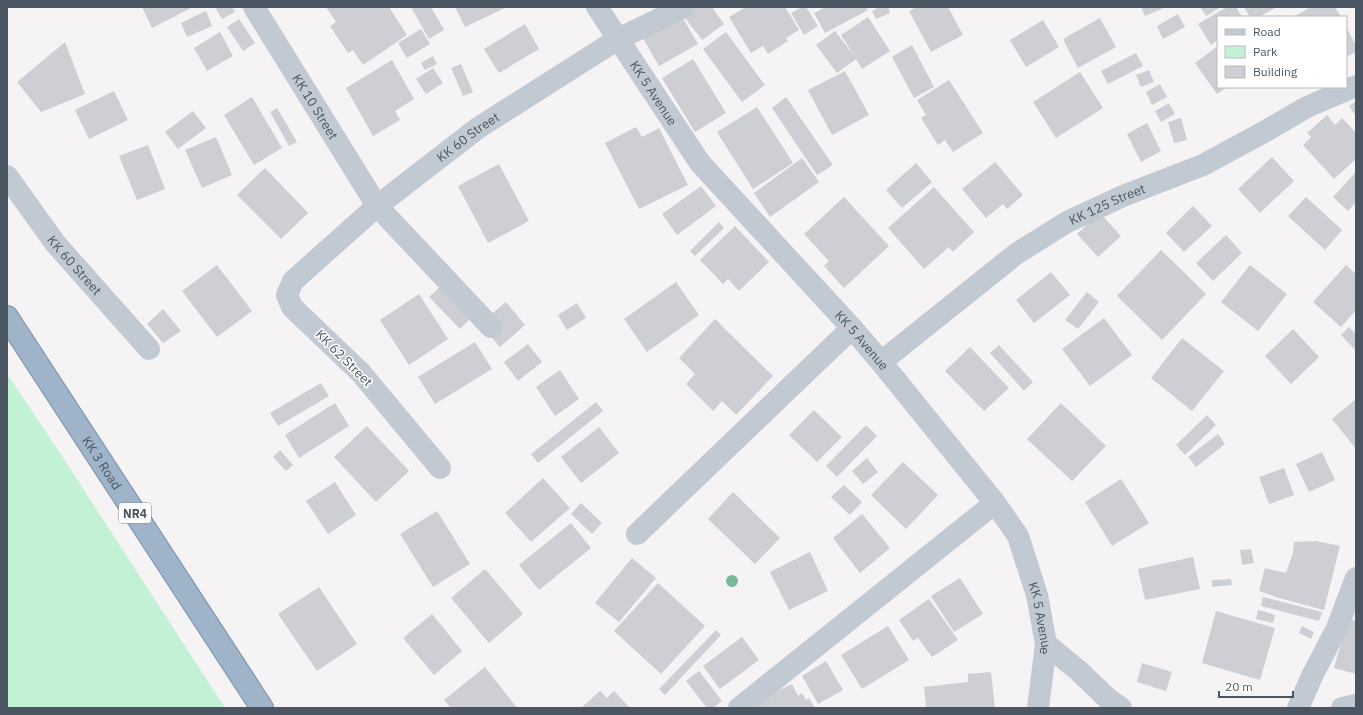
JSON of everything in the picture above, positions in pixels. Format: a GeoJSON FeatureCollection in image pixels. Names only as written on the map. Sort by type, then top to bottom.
{"type":"FeatureCollection","features":[{"type":"Feature","properties":{"kind":"highway","name":"KK 3 Road"},"geometry":{"type":"LineString","coordinates":[[7,317],[262,708]]}},
{"type":"Feature","properties":{"kind":"street","name":"KK 10 Street"},"geometry":{"type":"LineString","coordinates":[[254,7],[377,206],[491,327]]}},
{"type":"Feature","properties":{"kind":"street","name":"KK 5 Avenue"},"geometry":{"type":"LineString","coordinates":[[597,7],[700,164],[852,328],[995,503],[1018,536],[1037,595],[1046,644],[1038,708]]}},
{"type":"Feature","properties":{"kind":"street","name":"KK 60 Street"},"geometry":{"type":"LineString","coordinates":[[327,250],[377,206],[478,128],[618,39],[684,7]]}},
{"type":"Feature","properties":{"kind":"street","name":"KK 125 Street"},"geometry":{"type":"LineString","coordinates":[[881,362],[1016,254],[1067,222],[1123,196],[1203,165],[1264,132],[1307,106],[1356,86]]}},
{"type":"Feature","properties":{"kind":"street","name":"KK 60 Street"},"geometry":{"type":"LineString","coordinates":[[7,176],[55,243],[149,349]]}},
{"type":"Feature","properties":{"kind":"street","name":"KK 62 Street"},"geometry":{"type":"LineString","coordinates":[[327,250],[293,281],[287,295],[292,307],[361,373],[440,468]]}},
{"type":"Feature","properties":{"kind":"street"},"geometry":{"type":"LineString","coordinates":[[637,534],[852,328]]}},
{"type":"Feature","properties":{"kind":"street"},"geometry":{"type":"LineString","coordinates":[[739,708],[995,503]]}},
{"type":"Feature","properties":{"kind":"street"},"geometry":{"type":"LineString","coordinates":[[1298,708],[1337,628],[1356,578]]}},
{"type":"Feature","properties":{"kind":"street"},"geometry":{"type":"LineString","coordinates":[[1046,644],[1079,671],[1107,698],[1121,708]]}},
{"type":"Feature","properties":{"kind":"street"},"geometry":{"type":"LineString","coordinates":[[1342,708],[1356,705]]}},
{"type":"Feature","properties":{"kind":"green space"},"geometry":{"type":"Polygon","coordinates":[[[7,374],[58,450],[225,708],[7,708],[7,374]]]}},
{"type":"Feature","properties":{"kind":"building"},"geometry":{"type":"Polygon","coordinates":[[[142,7],[190,7],[191,8],[152,28],[142,7]]]}},
{"type":"Feature","properties":{"kind":"building"},"geometry":{"type":"Polygon","coordinates":[[[215,7],[232,7],[235,12],[222,19],[215,7]]]}},
{"type":"Feature","properties":{"kind":"building"},"geometry":{"type":"Polygon","coordinates":[[[326,7],[389,7],[407,35],[363,65],[353,50],[348,53],[330,26],[336,22],[326,7]]]}},
{"type":"Feature","properties":{"kind":"building"},"geometry":{"type":"Polygon","coordinates":[[[411,7],[431,7],[444,30],[429,39],[411,7]]]}},
{"type":"Feature","properties":{"kind":"building"},"geometry":{"type":"Polygon","coordinates":[[[455,7],[507,7],[465,27],[455,7]]]}},
{"type":"Feature","properties":{"kind":"building"},"geometry":{"type":"Polygon","coordinates":[[[691,7],[712,7],[724,24],[702,40],[682,14],[691,7]]]}},
{"type":"Feature","properties":{"kind":"building"},"geometry":{"type":"Polygon","coordinates":[[[746,7],[785,7],[799,30],[786,38],[788,41],[768,54],[763,46],[751,53],[729,17],[746,7]]]}},
{"type":"Feature","properties":{"kind":"building"},"geometry":{"type":"Polygon","coordinates":[[[802,7],[806,7],[818,26],[804,35],[791,13],[802,7]]]}},
{"type":"Feature","properties":{"kind":"building"},"geometry":{"type":"Polygon","coordinates":[[[826,7],[867,7],[868,10],[825,33],[814,13],[826,7]]]}},
{"type":"Feature","properties":{"kind":"building"},"geometry":{"type":"Polygon","coordinates":[[[879,7],[888,7],[890,13],[876,19],[872,11],[879,7]]]}},
{"type":"Feature","properties":{"kind":"building"},"geometry":{"type":"Polygon","coordinates":[[[917,7],[948,7],[963,35],[931,52],[909,11],[917,7]]]}},
{"type":"Feature","properties":{"kind":"building"},"geometry":{"type":"Polygon","coordinates":[[[1141,7],[1166,7],[1145,16],[1141,7]]]}},
{"type":"Feature","properties":{"kind":"building"},"geometry":{"type":"Polygon","coordinates":[[[1200,7],[1221,7],[1206,16],[1200,7]]]}},
{"type":"Feature","properties":{"kind":"building"},"geometry":{"type":"Polygon","coordinates":[[[1227,7],[1236,7],[1241,16],[1217,16],[1217,41],[1211,45],[1198,24],[1227,7]]]}},
{"type":"Feature","properties":{"kind":"building"},"geometry":{"type":"Polygon","coordinates":[[[1244,7],[1277,7],[1261,16],[1249,16],[1244,7]]]}},
{"type":"Feature","properties":{"kind":"building"},"geometry":{"type":"Polygon","coordinates":[[[1311,7],[1335,7],[1340,16],[1295,16],[1311,7]]]}},
{"type":"Feature","properties":{"kind":"building"},"geometry":{"type":"Polygon","coordinates":[[[206,11],[212,26],[187,37],[181,23],[206,11]]]}},
{"type":"Feature","properties":{"kind":"building"},"geometry":{"type":"Polygon","coordinates":[[[680,13],[698,44],[659,66],[641,35],[680,13]]]}},
{"type":"Feature","properties":{"kind":"building"},"geometry":{"type":"Polygon","coordinates":[[[1178,14],[1185,27],[1163,39],[1157,26],[1178,14]]]}},
{"type":"Feature","properties":{"kind":"building"},"geometry":{"type":"Polygon","coordinates":[[[868,17],[890,51],[862,69],[856,59],[837,73],[816,45],[835,31],[855,57],[841,35],[868,17]]]}},
{"type":"Feature","properties":{"kind":"building"},"geometry":{"type":"Polygon","coordinates":[[[1100,18],[1116,47],[1078,68],[1063,39],[1100,18]]]}},
{"type":"Feature","properties":{"kind":"building"},"geometry":{"type":"Polygon","coordinates":[[[239,19],[255,43],[243,51],[227,27],[239,19]]]}},
{"type":"Feature","properties":{"kind":"building"},"geometry":{"type":"Polygon","coordinates":[[[1043,20],[1059,47],[1026,67],[1010,40],[1043,20]]]}},
{"type":"Feature","properties":{"kind":"building"},"geometry":{"type":"Polygon","coordinates":[[[525,24],[539,49],[499,73],[484,49],[525,24]]]}},
{"type":"Feature","properties":{"kind":"building"},"geometry":{"type":"Polygon","coordinates":[[[421,29],[430,44],[407,58],[398,43],[421,29]]]}},
{"type":"Feature","properties":{"kind":"building"},"geometry":{"type":"Polygon","coordinates":[[[1347,29],[1356,45],[1356,52],[1347,56],[1347,29]]]}},
{"type":"Feature","properties":{"kind":"building"},"geometry":{"type":"Polygon","coordinates":[[[220,32],[233,56],[207,71],[194,48],[220,32]]]}},
{"type":"Feature","properties":{"kind":"building"},"geometry":{"type":"Polygon","coordinates":[[[726,32],[765,85],[742,102],[703,49],[726,32]]]}},
{"type":"Feature","properties":{"kind":"building"},"geometry":{"type":"Polygon","coordinates":[[[65,42],[85,94],[41,112],[17,82],[65,42]]]}},
{"type":"Feature","properties":{"kind":"building"},"geometry":{"type":"Polygon","coordinates":[[[912,45],[934,87],[914,98],[892,57],[912,45]]]}},
{"type":"Feature","properties":{"kind":"building"},"geometry":{"type":"Polygon","coordinates":[[[1217,47],[1217,88],[1226,88],[1217,94],[1195,63],[1217,47]]]}},
{"type":"Feature","properties":{"kind":"building"},"geometry":{"type":"Polygon","coordinates":[[[1136,53],[1143,66],[1108,84],[1101,71],[1136,53]]]}},
{"type":"Feature","properties":{"kind":"building"},"geometry":{"type":"Polygon","coordinates":[[[433,56],[437,64],[425,70],[421,63],[433,56]]]}},
{"type":"Feature","properties":{"kind":"building"},"geometry":{"type":"Polygon","coordinates":[[[693,59],[726,113],[695,132],[662,78],[693,59]]]}},
{"type":"Feature","properties":{"kind":"building"},"geometry":{"type":"Polygon","coordinates":[[[392,60],[414,99],[395,111],[400,120],[373,136],[346,88],[392,60]]]}},
{"type":"Feature","properties":{"kind":"building"},"geometry":{"type":"Polygon","coordinates":[[[461,64],[473,92],[463,96],[451,68],[461,64]]]}},
{"type":"Feature","properties":{"kind":"building"},"geometry":{"type":"Polygon","coordinates":[[[433,68],[443,83],[426,94],[416,79],[433,68]]]}},
{"type":"Feature","properties":{"kind":"building"},"geometry":{"type":"Polygon","coordinates":[[[1149,70],[1154,82],[1141,87],[1136,75],[1149,70]]]}},
{"type":"Feature","properties":{"kind":"building"},"geometry":{"type":"Polygon","coordinates":[[[845,71],[869,115],[832,135],[808,90],[845,71]]]}},
{"type":"Feature","properties":{"kind":"building"},"geometry":{"type":"Polygon","coordinates":[[[1080,72],[1103,108],[1056,138],[1033,102],[1080,72]]]}},
{"type":"Feature","properties":{"kind":"building"},"geometry":{"type":"Polygon","coordinates":[[[949,80],[983,133],[953,152],[945,140],[938,145],[921,118],[926,115],[917,100],[949,80]]]}},
{"type":"Feature","properties":{"kind":"building"},"geometry":{"type":"Polygon","coordinates":[[[1160,84],[1167,97],[1152,105],[1146,92],[1160,84]]]}},
{"type":"Feature","properties":{"kind":"building"},"geometry":{"type":"Polygon","coordinates":[[[114,91],[128,120],[89,139],[75,110],[114,91]]]}},
{"type":"Feature","properties":{"kind":"building"},"geometry":{"type":"Polygon","coordinates":[[[252,97],[282,148],[254,165],[224,115],[252,97]]]}},
{"type":"Feature","properties":{"kind":"building"},"geometry":{"type":"Polygon","coordinates":[[[786,97],[833,165],[817,175],[772,108],[786,97]]]}},
{"type":"Feature","properties":{"kind":"building"},"geometry":{"type":"Polygon","coordinates":[[[1356,101],[1356,116],[1349,106],[1356,101]]]}},
{"type":"Feature","properties":{"kind":"building"},"geometry":{"type":"Polygon","coordinates":[[[1169,103],[1175,114],[1161,122],[1155,111],[1169,103]]]}},
{"type":"Feature","properties":{"kind":"building"},"geometry":{"type":"Polygon","coordinates":[[[757,107],[793,163],[753,189],[717,132],[757,107]]]}},
{"type":"Feature","properties":{"kind":"building"},"geometry":{"type":"Polygon","coordinates":[[[277,108],[297,142],[289,146],[270,112],[277,108]]]}},
{"type":"Feature","properties":{"kind":"building"},"geometry":{"type":"Polygon","coordinates":[[[193,111],[206,128],[178,149],[165,132],[193,111]]]}},
{"type":"Feature","properties":{"kind":"building"},"geometry":{"type":"Polygon","coordinates":[[[1327,115],[1335,125],[1342,118],[1356,133],[1356,159],[1334,179],[1303,145],[1311,137],[1307,133],[1327,115]]]}},
{"type":"Feature","properties":{"kind":"building"},"geometry":{"type":"Polygon","coordinates":[[[1181,118],[1187,140],[1174,143],[1168,122],[1181,118]]]}},
{"type":"Feature","properties":{"kind":"building"},"geometry":{"type":"Polygon","coordinates":[[[1147,123],[1161,151],[1141,162],[1127,134],[1147,123]]]}},
{"type":"Feature","properties":{"kind":"building"},"geometry":{"type":"Polygon","coordinates":[[[636,127],[642,137],[659,128],[688,185],[639,209],[605,143],[636,127]]]}},
{"type":"Feature","properties":{"kind":"building"},"geometry":{"type":"Polygon","coordinates":[[[216,137],[232,175],[202,188],[185,150],[216,137]]]}},
{"type":"Feature","properties":{"kind":"building"},"geometry":{"type":"Polygon","coordinates":[[[148,145],[165,189],[137,200],[119,156],[148,145]]]}},
{"type":"Feature","properties":{"kind":"building"},"geometry":{"type":"Polygon","coordinates":[[[1272,157],[1294,181],[1260,213],[1238,189],[1272,157]]]}},
{"type":"Feature","properties":{"kind":"building"},"geometry":{"type":"Polygon","coordinates":[[[802,158],[819,182],[770,217],[754,193],[802,158]]]}},
{"type":"Feature","properties":{"kind":"building"},"geometry":{"type":"Polygon","coordinates":[[[995,162],[1023,195],[1007,209],[1003,204],[986,218],[962,189],[995,162]]]}},
{"type":"Feature","properties":{"kind":"building"},"geometry":{"type":"Polygon","coordinates":[[[916,163],[932,182],[902,208],[886,190],[916,163]]]}},
{"type":"Feature","properties":{"kind":"building"},"geometry":{"type":"Polygon","coordinates":[[[499,164],[529,221],[488,243],[458,186],[499,164]]]}},
{"type":"Feature","properties":{"kind":"building"},"geometry":{"type":"Polygon","coordinates":[[[265,168],[308,213],[281,239],[237,195],[265,168]]]}},
{"type":"Feature","properties":{"kind":"building"},"geometry":{"type":"Polygon","coordinates":[[[1356,172],[1356,202],[1348,211],[1333,197],[1356,172]]]}},
{"type":"Feature","properties":{"kind":"building"},"geometry":{"type":"Polygon","coordinates":[[[701,186],[716,206],[677,235],[662,214],[701,186]]]}},
{"type":"Feature","properties":{"kind":"building"},"geometry":{"type":"Polygon","coordinates":[[[934,187],[974,232],[953,252],[949,247],[924,269],[888,228],[934,187]]]}},
{"type":"Feature","properties":{"kind":"building"},"geometry":{"type":"Polygon","coordinates":[[[844,197],[889,246],[844,288],[824,266],[829,261],[804,234],[844,197]]]}},
{"type":"Feature","properties":{"kind":"building"},"geometry":{"type":"Polygon","coordinates":[[[1306,197],[1342,230],[1325,250],[1288,216],[1306,197]]]}},
{"type":"Feature","properties":{"kind":"building"},"geometry":{"type":"Polygon","coordinates":[[[1193,206],[1212,226],[1184,252],[1166,233],[1193,206]]]}},
{"type":"Feature","properties":{"kind":"building"},"geometry":{"type":"Polygon","coordinates":[[[1100,213],[1121,236],[1098,257],[1077,234],[1100,213]]]}},
{"type":"Feature","properties":{"kind":"building"},"geometry":{"type":"Polygon","coordinates":[[[719,222],[724,228],[695,256],[690,251],[719,222]]]}},
{"type":"Feature","properties":{"kind":"building"},"geometry":{"type":"Polygon","coordinates":[[[735,226],[769,262],[739,291],[728,279],[723,284],[700,260],[735,226]]]}},
{"type":"Feature","properties":{"kind":"building"},"geometry":{"type":"Polygon","coordinates":[[[1226,235],[1242,253],[1213,281],[1196,263],[1226,235]]]}},
{"type":"Feature","properties":{"kind":"building"},"geometry":{"type":"Polygon","coordinates":[[[1161,250],[1206,294],[1162,340],[1117,296],[1161,250]]]}},
{"type":"Feature","properties":{"kind":"building"},"geometry":{"type":"Polygon","coordinates":[[[217,265],[252,311],[217,337],[182,291],[217,265]]]}},
{"type":"Feature","properties":{"kind":"building"},"geometry":{"type":"Polygon","coordinates":[[[1250,265],[1287,294],[1258,331],[1221,302],[1250,265]]]}},
{"type":"Feature","properties":{"kind":"building"},"geometry":{"type":"Polygon","coordinates":[[[1346,265],[1356,274],[1356,310],[1341,327],[1313,302],[1346,265]]]}},
{"type":"Feature","properties":{"kind":"building"},"geometry":{"type":"Polygon","coordinates":[[[1051,272],[1070,295],[1034,323],[1016,300],[1051,272]]]}},
{"type":"Feature","properties":{"kind":"building"},"geometry":{"type":"Polygon","coordinates":[[[676,282],[699,315],[647,352],[624,319],[676,282]]]}},
{"type":"Feature","properties":{"kind":"building"},"geometry":{"type":"Polygon","coordinates":[[[441,286],[471,318],[460,329],[429,297],[441,286]]]}},
{"type":"Feature","properties":{"kind":"building"},"geometry":{"type":"Polygon","coordinates":[[[1087,292],[1099,302],[1078,329],[1065,320],[1087,292]]]}},
{"type":"Feature","properties":{"kind":"building"},"geometry":{"type":"Polygon","coordinates":[[[419,294],[448,339],[409,365],[380,320],[419,294]]]}},
{"type":"Feature","properties":{"kind":"building"},"geometry":{"type":"Polygon","coordinates":[[[506,302],[525,325],[500,347],[480,324],[506,302]]]}},
{"type":"Feature","properties":{"kind":"building"},"geometry":{"type":"Polygon","coordinates":[[[577,303],[586,318],[567,330],[558,315],[577,303]]]}},
{"type":"Feature","properties":{"kind":"building"},"geometry":{"type":"Polygon","coordinates":[[[163,309],[181,331],[163,343],[147,324],[163,309]]]}},
{"type":"Feature","properties":{"kind":"building"},"geometry":{"type":"Polygon","coordinates":[[[1104,318],[1132,355],[1090,386],[1062,349],[1104,318]]]}},
{"type":"Feature","properties":{"kind":"building"},"geometry":{"type":"Polygon","coordinates":[[[715,319],[773,376],[736,415],[722,401],[713,411],[686,384],[695,374],[679,358],[715,319]]]}},
{"type":"Feature","properties":{"kind":"building"},"geometry":{"type":"Polygon","coordinates":[[[1349,327],[1356,334],[1356,351],[1341,335],[1349,327]]]}},
{"type":"Feature","properties":{"kind":"building"},"geometry":{"type":"Polygon","coordinates":[[[1293,329],[1319,357],[1291,384],[1265,356],[1293,329]]]}},
{"type":"Feature","properties":{"kind":"building"},"geometry":{"type":"Polygon","coordinates":[[[1182,338],[1224,371],[1192,411],[1151,378],[1182,338]]]}},
{"type":"Feature","properties":{"kind":"building"},"geometry":{"type":"Polygon","coordinates":[[[475,342],[492,369],[435,404],[418,377],[475,342]]]}},
{"type":"Feature","properties":{"kind":"building"},"geometry":{"type":"Polygon","coordinates":[[[528,344],[542,362],[518,381],[504,362],[528,344]]]}},
{"type":"Feature","properties":{"kind":"building"},"geometry":{"type":"Polygon","coordinates":[[[999,345],[1033,382],[1024,391],[990,353],[999,345]]]}},
{"type":"Feature","properties":{"kind":"building"},"geometry":{"type":"Polygon","coordinates":[[[970,347],[1009,388],[984,411],[945,371],[970,347]]]}},
{"type":"Feature","properties":{"kind":"building"},"geometry":{"type":"Polygon","coordinates":[[[560,370],[579,399],[555,416],[536,387],[560,370]]]}},
{"type":"Feature","properties":{"kind":"building"},"geometry":{"type":"Polygon","coordinates":[[[321,383],[329,396],[278,426],[270,413],[321,383]]]}},
{"type":"Feature","properties":{"kind":"building"},"geometry":{"type":"Polygon","coordinates":[[[1356,399],[1356,449],[1332,419],[1356,399]]]}},
{"type":"Feature","properties":{"kind":"building"},"geometry":{"type":"Polygon","coordinates":[[[596,402],[603,411],[538,463],[531,454],[596,402]]]}},
{"type":"Feature","properties":{"kind":"building"},"geometry":{"type":"Polygon","coordinates":[[[335,403],[349,426],[299,458],[285,435],[335,403]]]}},
{"type":"Feature","properties":{"kind":"building"},"geometry":{"type":"Polygon","coordinates":[[[1061,403],[1106,446],[1072,481],[1027,439],[1061,403]]]}},
{"type":"Feature","properties":{"kind":"building"},"geometry":{"type":"Polygon","coordinates":[[[814,410],[842,437],[817,462],[789,435],[814,410]]]}},
{"type":"Feature","properties":{"kind":"building"},"geometry":{"type":"Polygon","coordinates":[[[1207,415],[1216,425],[1185,455],[1176,445],[1207,415]]]}},
{"type":"Feature","properties":{"kind":"building"},"geometry":{"type":"Polygon","coordinates":[[[866,425],[877,436],[837,477],[826,466],[866,425]]]}},
{"type":"Feature","properties":{"kind":"building"},"geometry":{"type":"Polygon","coordinates":[[[367,426],[409,471],[376,502],[334,457],[367,426]]]}},
{"type":"Feature","properties":{"kind":"building"},"geometry":{"type":"Polygon","coordinates":[[[599,427],[619,453],[581,483],[561,457],[599,427]]]}},
{"type":"Feature","properties":{"kind":"building"},"geometry":{"type":"Polygon","coordinates":[[[1218,434],[1225,444],[1196,467],[1188,457],[1218,434]]]}},
{"type":"Feature","properties":{"kind":"building"},"geometry":{"type":"Polygon","coordinates":[[[280,450],[293,465],[286,471],[273,457],[280,450]]]}},
{"type":"Feature","properties":{"kind":"building"},"geometry":{"type":"Polygon","coordinates":[[[1322,452],[1335,480],[1309,492],[1296,464],[1322,452]]]}},
{"type":"Feature","properties":{"kind":"building"},"geometry":{"type":"Polygon","coordinates":[[[867,458],[878,472],[863,484],[852,471],[867,458]]]}},
{"type":"Feature","properties":{"kind":"building"},"geometry":{"type":"Polygon","coordinates":[[[903,462],[938,495],[906,529],[871,495],[903,462]]]}},
{"type":"Feature","properties":{"kind":"building"},"geometry":{"type":"Polygon","coordinates":[[[1284,468],[1294,495],[1269,504],[1259,477],[1284,468]]]}},
{"type":"Feature","properties":{"kind":"building"},"geometry":{"type":"Polygon","coordinates":[[[543,478],[570,508],[531,542],[505,513],[543,478]]]}},
{"type":"Feature","properties":{"kind":"building"},"geometry":{"type":"Polygon","coordinates":[[[1121,479],[1149,523],[1112,546],[1085,502],[1121,479]]]}},
{"type":"Feature","properties":{"kind":"building"},"geometry":{"type":"Polygon","coordinates":[[[335,482],[356,515],[328,534],[306,501],[335,482]]]}},
{"type":"Feature","properties":{"kind":"building"},"geometry":{"type":"Polygon","coordinates":[[[844,485],[862,502],[850,515],[831,497],[844,485]]]}},
{"type":"Feature","properties":{"kind":"building"},"geometry":{"type":"Polygon","coordinates":[[[733,492],[780,538],[755,564],[708,519],[733,492]]]}},
{"type":"Feature","properties":{"kind":"building"},"geometry":{"type":"Polygon","coordinates":[[[581,503],[602,523],[592,534],[571,514],[581,503]]]}},
{"type":"Feature","properties":{"kind":"building"},"geometry":{"type":"Polygon","coordinates":[[[437,511],[470,564],[433,587],[400,534],[437,511]]]}},
{"type":"Feature","properties":{"kind":"building"},"geometry":{"type":"Polygon","coordinates":[[[862,514],[890,548],[860,573],[833,538],[862,514]]]}},
{"type":"Feature","properties":{"kind":"building"},"geometry":{"type":"Polygon","coordinates":[[[571,523],[591,548],[539,590],[519,565],[571,523]]]}},
{"type":"Feature","properties":{"kind":"building"},"geometry":{"type":"Polygon","coordinates":[[[1316,541],[1340,546],[1324,610],[1259,591],[1265,568],[1286,573],[1293,553],[1294,542],[1316,541]]]}},
{"type":"Feature","properties":{"kind":"building"},"geometry":{"type":"Polygon","coordinates":[[[1251,549],[1254,563],[1242,565],[1240,550],[1251,549]]]}},
{"type":"Feature","properties":{"kind":"building"},"geometry":{"type":"Polygon","coordinates":[[[810,552],[828,591],[789,610],[770,572],[810,552]]]}},
{"type":"Feature","properties":{"kind":"building"},"geometry":{"type":"Polygon","coordinates":[[[1193,557],[1200,589],[1145,600],[1138,569],[1193,557]]]}},
{"type":"Feature","properties":{"kind":"building"},"geometry":{"type":"Polygon","coordinates":[[[632,558],[656,578],[619,622],[595,603],[632,558]]]}},
{"type":"Feature","properties":{"kind":"building"},"geometry":{"type":"Polygon","coordinates":[[[485,569],[523,614],[489,643],[451,598],[485,569]]]}},
{"type":"Feature","properties":{"kind":"building"},"geometry":{"type":"Polygon","coordinates":[[[960,578],[983,614],[954,632],[931,596],[960,578]]]}},
{"type":"Feature","properties":{"kind":"building"},"geometry":{"type":"Polygon","coordinates":[[[1231,579],[1232,585],[1212,587],[1212,580],[1231,579]]]}},
{"type":"Feature","properties":{"kind":"building"},"geometry":{"type":"Polygon","coordinates":[[[658,583],[705,626],[661,674],[614,631],[658,583]]]}},
{"type":"Feature","properties":{"kind":"building"},"geometry":{"type":"Polygon","coordinates":[[[319,587],[357,644],[317,671],[278,614],[319,587]]]}},
{"type":"Feature","properties":{"kind":"building"},"geometry":{"type":"Polygon","coordinates":[[[1263,597],[1322,612],[1319,621],[1261,606],[1263,597]]]}},
{"type":"Feature","properties":{"kind":"building"},"geometry":{"type":"Polygon","coordinates":[[[929,599],[958,640],[932,657],[918,638],[913,641],[899,620],[929,599]]]}},
{"type":"Feature","properties":{"kind":"building"},"geometry":{"type":"Polygon","coordinates":[[[1258,610],[1275,615],[1273,623],[1256,619],[1258,610]]]}},
{"type":"Feature","properties":{"kind":"building"},"geometry":{"type":"Polygon","coordinates":[[[1216,611],[1275,628],[1260,680],[1202,663],[1216,611]]]}},
{"type":"Feature","properties":{"kind":"building"},"geometry":{"type":"Polygon","coordinates":[[[432,614],[462,651],[434,675],[403,638],[432,614]]]}},
{"type":"Feature","properties":{"kind":"building"},"geometry":{"type":"Polygon","coordinates":[[[1348,618],[1356,621],[1356,674],[1334,668],[1348,618]]]}},
{"type":"Feature","properties":{"kind":"building"},"geometry":{"type":"Polygon","coordinates":[[[888,626],[909,660],[862,689],[841,655],[888,626]]]}},
{"type":"Feature","properties":{"kind":"building"},"geometry":{"type":"Polygon","coordinates":[[[1302,626],[1314,632],[1311,639],[1299,633],[1302,626]]]}},
{"type":"Feature","properties":{"kind":"building"},"geometry":{"type":"Polygon","coordinates":[[[716,630],[721,635],[665,695],[659,689],[716,630]]]}},
{"type":"Feature","properties":{"kind":"building"},"geometry":{"type":"Polygon","coordinates":[[[742,637],[759,660],[720,689],[703,666],[742,637]]]}},
{"type":"Feature","properties":{"kind":"building"},"geometry":{"type":"Polygon","coordinates":[[[826,661],[843,690],[818,704],[802,676],[826,661]]]}},
{"type":"Feature","properties":{"kind":"building"},"geometry":{"type":"Polygon","coordinates":[[[1142,663],[1172,672],[1166,691],[1137,682],[1142,663]]]}},
{"type":"Feature","properties":{"kind":"building"},"geometry":{"type":"Polygon","coordinates":[[[485,667],[517,708],[451,708],[444,700],[485,667]]]}},
{"type":"Feature","properties":{"kind":"building"},"geometry":{"type":"Polygon","coordinates":[[[699,671],[722,701],[713,708],[707,708],[686,681],[699,671]]]}},
{"type":"Feature","properties":{"kind":"building"},"geometry":{"type":"Polygon","coordinates":[[[991,672],[995,708],[926,708],[924,687],[968,682],[968,674],[991,672]]]}},
{"type":"Feature","properties":{"kind":"building"},"geometry":{"type":"Polygon","coordinates":[[[792,684],[798,696],[802,693],[806,700],[809,698],[815,708],[753,708],[751,704],[792,684]]]}},
{"type":"Feature","properties":{"kind":"building"},"geometry":{"type":"Polygon","coordinates":[[[600,691],[607,698],[614,691],[630,708],[581,708],[600,691]]]}}]}
